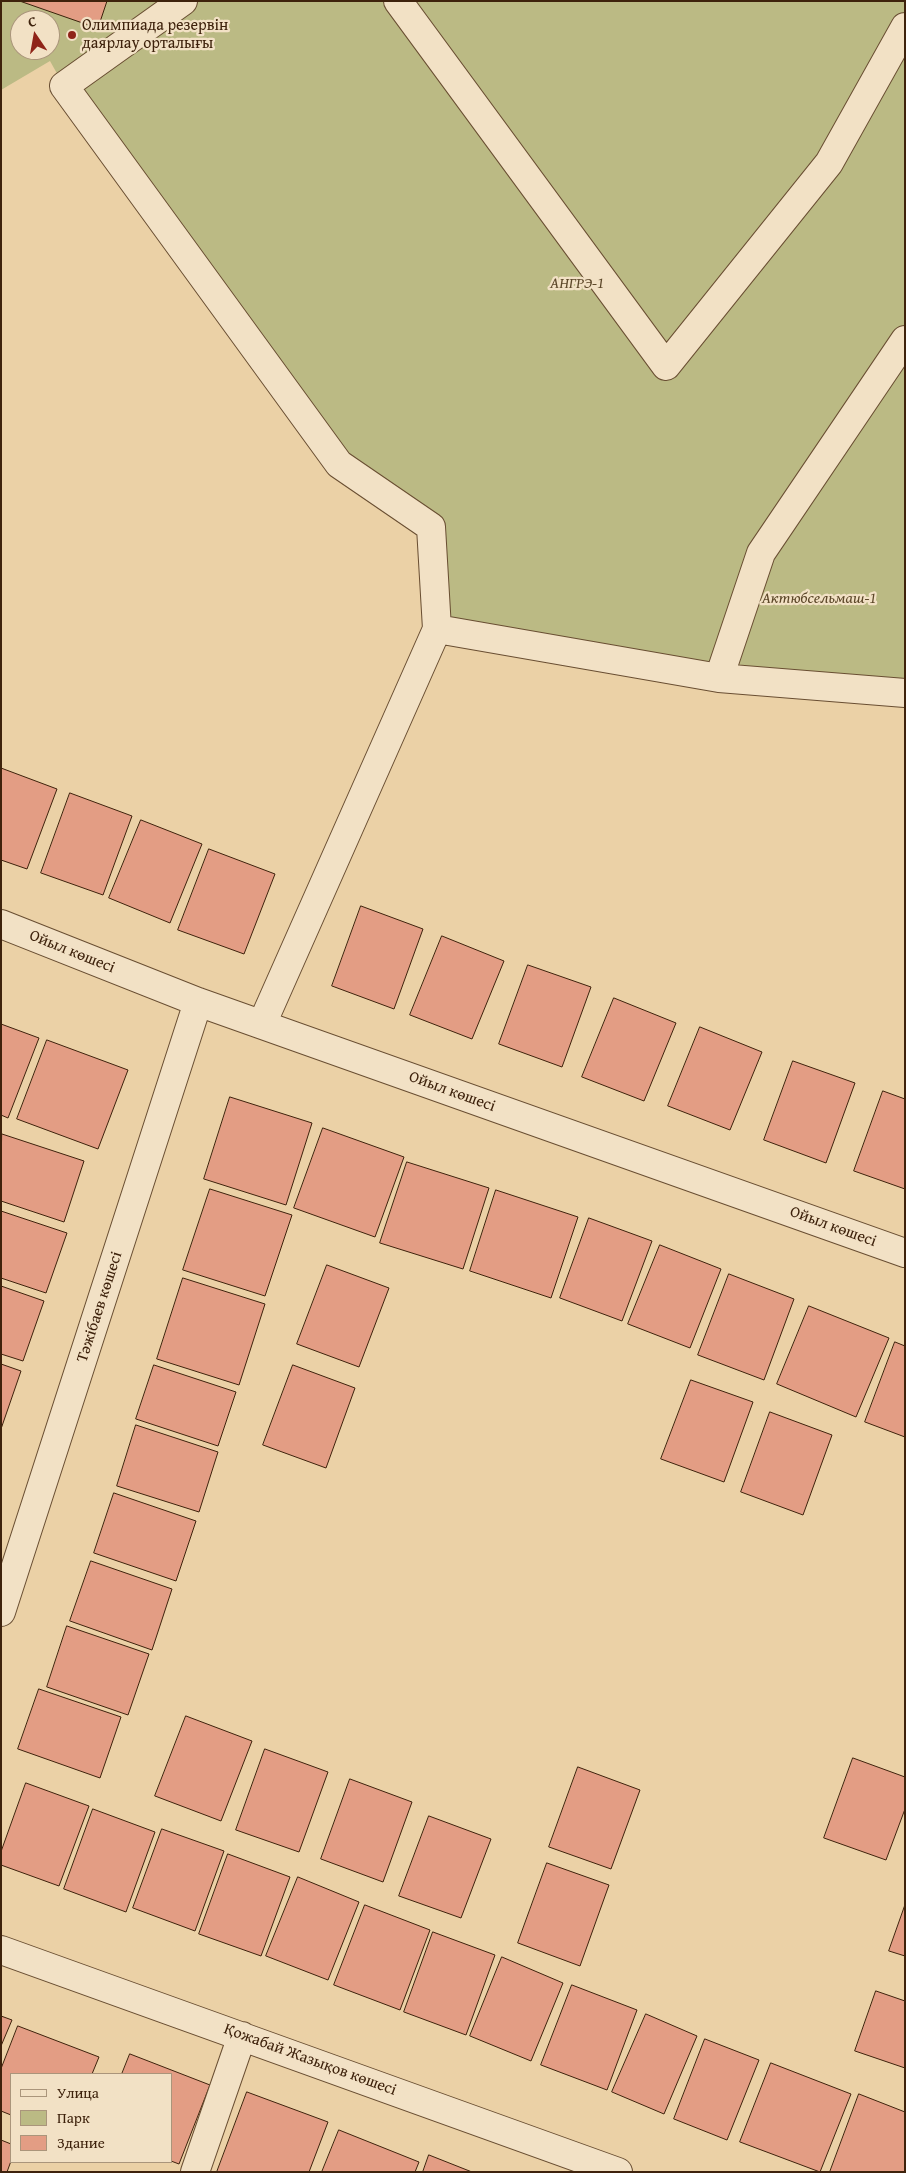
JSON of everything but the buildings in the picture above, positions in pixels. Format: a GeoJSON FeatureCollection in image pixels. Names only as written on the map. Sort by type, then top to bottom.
{"type":"FeatureCollection","features":[{"type":"Feature","properties":{"kind":"street"},"geometry":{"type":"LineString","coordinates":[[183,1],[64,86],[338,464],[431,527],[437,629],[262,1024]]}},
{"type":"Feature","properties":{"kind":"street"},"geometry":{"type":"LineString","coordinates":[[400,2],[666,366],[829,163],[905,27]]}},
{"type":"Feature","properties":{"kind":"street"},"geometry":{"type":"LineString","coordinates":[[719,678],[761,553],[905,340]]}},
{"type":"Feature","properties":{"kind":"street"},"geometry":{"type":"LineString","coordinates":[[437,629],[719,678],[905,693]]}},
{"type":"Feature","properties":{"kind":"street","name":"Ойыл көшесі"},"geometry":{"type":"LineString","coordinates":[[1,924],[198,1002],[905,1253]]}},
{"type":"Feature","properties":{"kind":"street","name":"Тәжібаев көшесі"},"geometry":{"type":"LineString","coordinates":[[1,1612],[198,1002]]}},
{"type":"Feature","properties":{"kind":"street","name":"Қожабай Жазықов көшесі"},"geometry":{"type":"LineString","coordinates":[[1,1950],[618,2172]]}},
{"type":"Feature","properties":{"kind":"street"},"geometry":{"type":"LineString","coordinates":[[195,2172],[242,2036]]}},
{"type":"Feature","properties":{"kind":"green space","name":"АНГРЭ-1"},"geometry":{"type":"Polygon","coordinates":[[[1,1],[905,1],[905,693],[437,629],[431,527],[339,464],[64,86],[50,61],[1,90],[1,1]]]}},
{"type":"Feature","properties":{"kind":"place","name":"Олимпиада резервін даярлау орталығы"},"geometry":{"type":"Point","coordinates":[72,35]}},
{"type":"Feature","properties":{"kind":"park label","name":"Актюбсельмаш-1"},"geometry":{"type":"Point","coordinates":[819,599]}}]}
